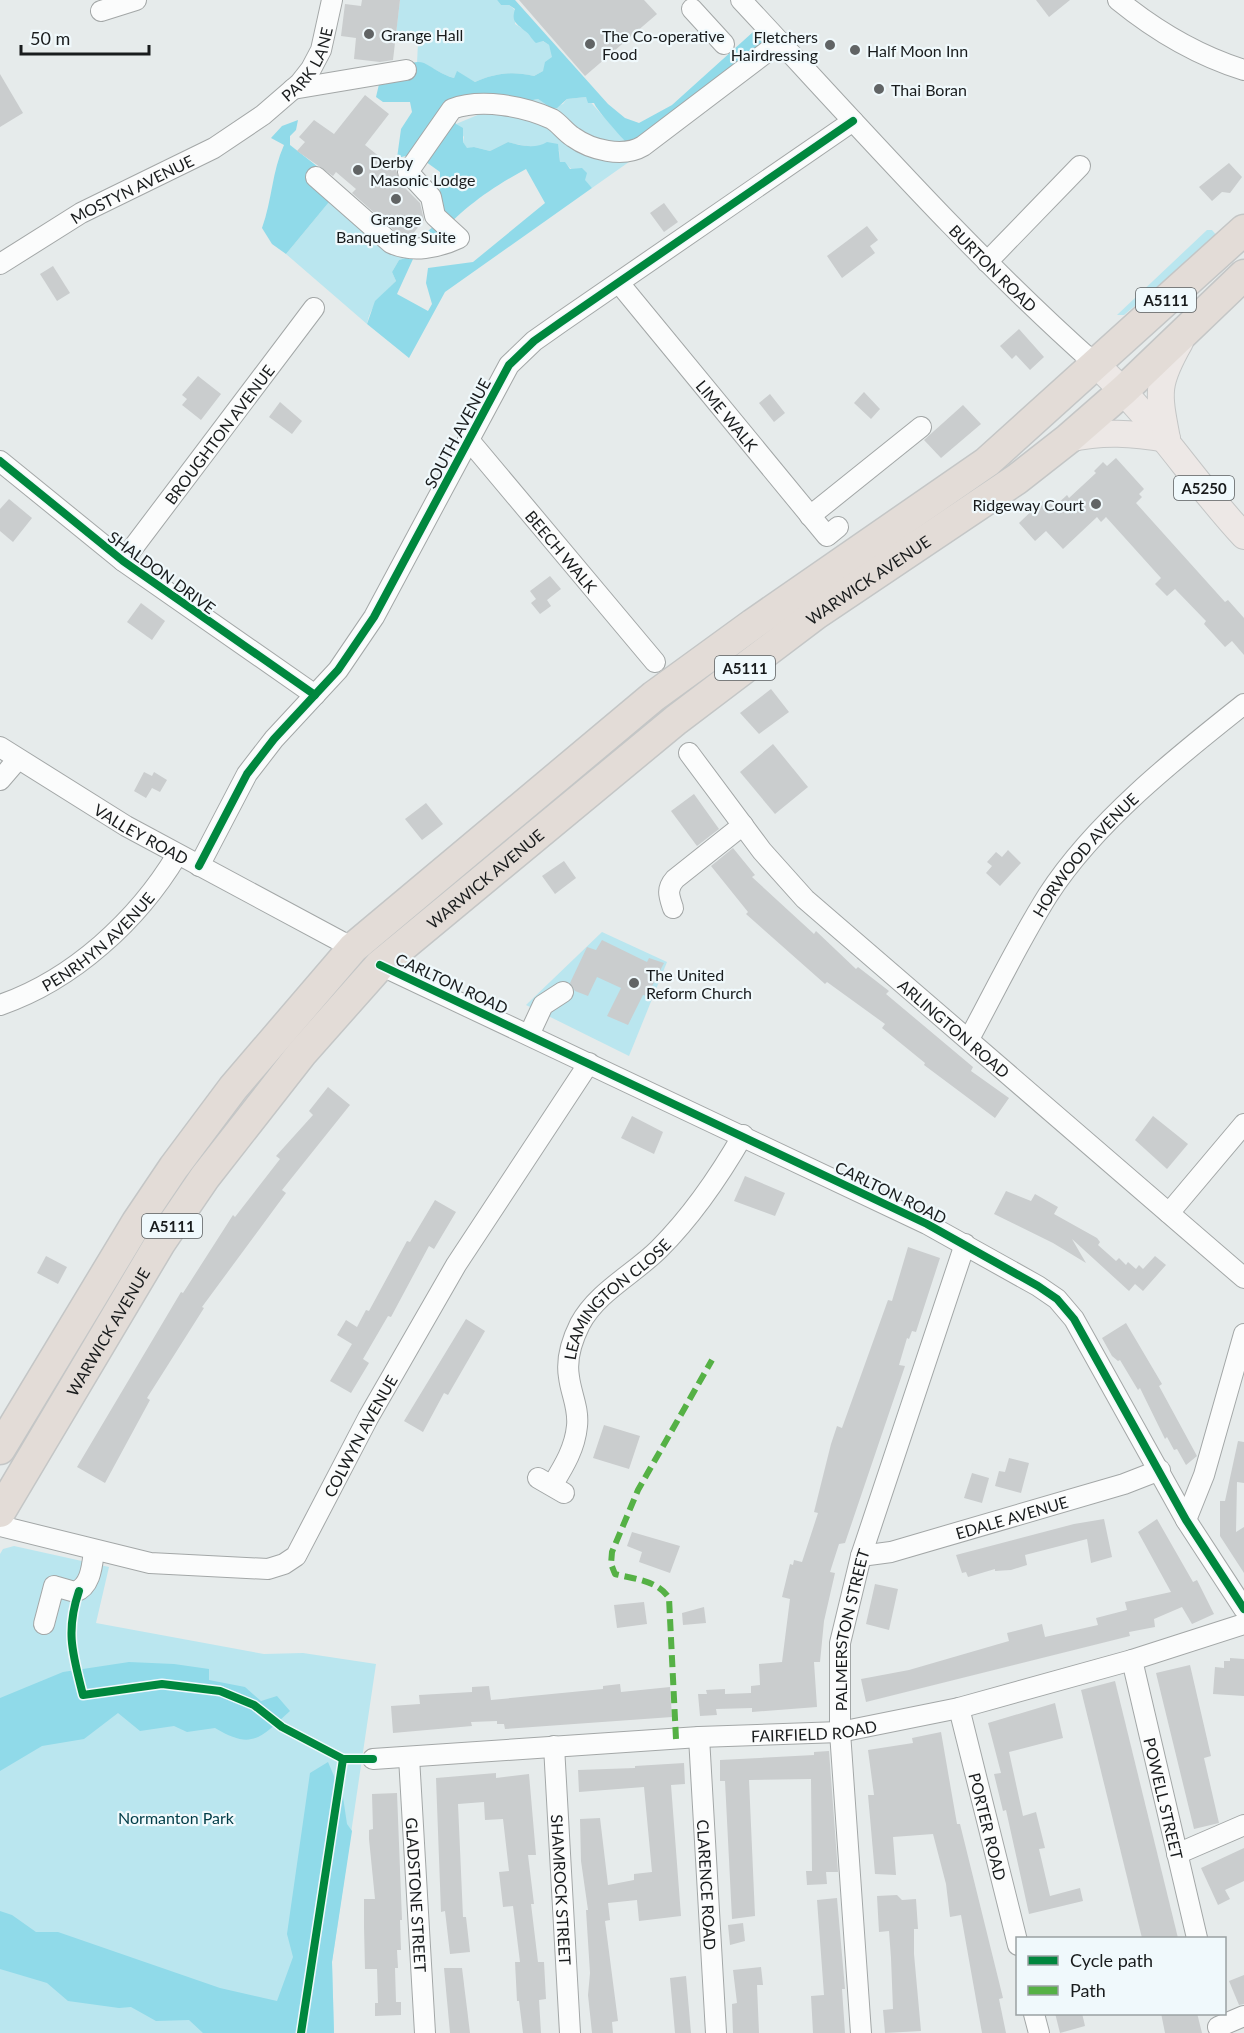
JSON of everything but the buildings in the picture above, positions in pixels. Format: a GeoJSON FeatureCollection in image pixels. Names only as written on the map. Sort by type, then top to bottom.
{"type":"FeatureCollection","features":[{"type":"Feature","properties":{"kind":"highway","name":"A5111"},"geometry":{"type":"LineString","coordinates":[[1094,363],[1244,231]]}},
{"type":"Feature","properties":{"kind":"highway","name":"A5111"},"geometry":{"type":"LineString","coordinates":[[987,462],[1033,445],[1090,401],[1108,393],[1124,390],[1244,275]]}},
{"type":"Feature","properties":{"kind":"highway","name":"WARWICK AVENUE"},"geometry":{"type":"LineString","coordinates":[[0,1449],[124,1242],[174,1167],[233,1088],[353,948],[654,696],[753,624],[987,462],[1094,363]]}},
{"type":"Feature","properties":{"kind":"highway","name":"WARWICK AVENUE"},"geometry":{"type":"LineString","coordinates":[[0,1512],[142,1273],[205,1177],[303,1053],[380,964],[676,720],[816,614],[1017,479],[1068,439],[1124,390]]}},
{"type":"Feature","properties":{"kind":"main road","name":"A5250"},"geometry":{"type":"LineString","coordinates":[[1167,439],[1161,400],[1162,378],[1186,331]]}},
{"type":"Feature","properties":{"kind":"main road","name":"BURTON ROAD"},"geometry":{"type":"LineString","coordinates":[[1094,363],[1124,390],[1167,439],[1225,515],[1244,536]]}},
{"type":"Feature","properties":{"kind":"main road"},"geometry":{"type":"LineString","coordinates":[[1068,439],[1100,433],[1118,433],[1167,439]]}},
{"type":"Feature","properties":{"kind":"street"},"geometry":{"type":"LineString","coordinates":[[101,11],[136,0]]}},
{"type":"Feature","properties":{"kind":"street","name":"PARK LANE"},"geometry":{"type":"LineString","coordinates":[[263,115],[306,76],[321,50],[332,0]]}},
{"type":"Feature","properties":{"kind":"street","name":"BURTON ROAD"},"geometry":{"type":"LineString","coordinates":[[741,0],[987,262],[1094,363]]}},
{"type":"Feature","properties":{"kind":"street"},"geometry":{"type":"LineString","coordinates":[[1118,0],[1160,32],[1192,50],[1244,70]]}},
{"type":"Feature","properties":{"kind":"street"},"geometry":{"type":"LineString","coordinates":[[690,8],[724,44]]}},
{"type":"Feature","properties":{"kind":"street"},"geometry":{"type":"LineString","coordinates":[[316,177],[391,243],[400,247],[443,245],[459,238],[435,216],[431,197],[408,172],[452,110],[474,104],[526,111],[553,120],[581,142],[598,149],[633,151],[733,80],[780,42]]}},
{"type":"Feature","properties":{"kind":"street"},"geometry":{"type":"LineString","coordinates":[[293,89],[406,70]]}},
{"type":"Feature","properties":{"kind":"street","name":"MOSTYN AVENUE"},"geometry":{"type":"LineString","coordinates":[[0,264],[81,213],[132,186],[214,148],[263,115]]}},
{"type":"Feature","properties":{"kind":"street","name":"SOUTH AVENUE"},"geometry":{"type":"LineString","coordinates":[[199,866],[247,774],[269,745],[345,661],[374,617],[468,439],[509,365],[518,354],[853,121]]}},
{"type":"Feature","properties":{"kind":"street"},"geometry":{"type":"LineString","coordinates":[[987,262],[1080,166]]}},
{"type":"Feature","properties":{"kind":"street","name":"LIME WALK"},"geometry":{"type":"LineString","coordinates":[[619,283],[826,536],[838,527]]}},
{"type":"Feature","properties":{"kind":"street","name":"BROUGHTON AVENUE"},"geometry":{"type":"LineString","coordinates":[[123,561],[314,308]]}},
{"type":"Feature","properties":{"kind":"street"},"geometry":{"type":"LineString","coordinates":[[810,516],[921,427]]}},
{"type":"Feature","properties":{"kind":"street","name":"BEECH WALK"},"geometry":{"type":"LineString","coordinates":[[468,439],[655,662]]}},
{"type":"Feature","properties":{"kind":"street","name":"SHALDON DRIVE"},"geometry":{"type":"LineString","coordinates":[[0,461],[123,561],[315,695]]}},
{"type":"Feature","properties":{"kind":"street","name":"HORWOOD AVENUE"},"geometry":{"type":"LineString","coordinates":[[969,1039],[1036,916],[1069,868],[1111,820],[1158,776],[1244,704]]}},
{"type":"Feature","properties":{"kind":"street","name":"VALLEY ROAD"},"geometry":{"type":"LineString","coordinates":[[0,747],[177,855],[353,948]]}},
{"type":"Feature","properties":{"kind":"street","name":"ARLINGTON ROAD"},"geometry":{"type":"LineString","coordinates":[[689,753],[769,860],[806,899],[1244,1278]]}},
{"type":"Feature","properties":{"kind":"street"},"geometry":{"type":"LineString","coordinates":[[0,780],[18,759]]}},
{"type":"Feature","properties":{"kind":"street"},"geometry":{"type":"LineString","coordinates":[[673,908],[668,895],[670,885],[675,879],[743,825]]}},
{"type":"Feature","properties":{"kind":"street","name":"PENRHYN AVENUE"},"geometry":{"type":"LineString","coordinates":[[0,1005],[49,983],[84,959],[147,897],[163,878],[177,855]]}},
{"type":"Feature","properties":{"kind":"street","name":"CARLTON ROAD"},"geometry":{"type":"LineString","coordinates":[[380,964],[965,1244],[1057,1299],[1074,1319],[1186,1520],[1244,1609]]}},
{"type":"Feature","properties":{"kind":"street"},"geometry":{"type":"LineString","coordinates":[[529,1035],[543,1005],[563,992]]}},
{"type":"Feature","properties":{"kind":"street","name":"COLWYN AVENUE"},"geometry":{"type":"LineString","coordinates":[[0,1526],[150,1563],[231,1569],[267,1569],[284,1564],[296,1556],[368,1418],[456,1265],[589,1063]]}},
{"type":"Feature","properties":{"kind":"street"},"geometry":{"type":"LineString","coordinates":[[1169,1213],[1244,1124]]}},
{"type":"Feature","properties":{"kind":"street","name":"LEAMINGTON CLOSE"},"geometry":{"type":"LineString","coordinates":[[552,1485],[566,1464],[577,1431],[575,1395],[568,1368],[570,1354],[581,1324],[599,1299],[660,1248],[719,1174],[743,1136]]}},
{"type":"Feature","properties":{"kind":"street","name":"PALMERSTON STREET"},"geometry":{"type":"LineString","coordinates":[[861,2033],[840,1732],[840,1643],[861,1556],[965,1244]]}},
{"type":"Feature","properties":{"kind":"street"},"geometry":{"type":"LineString","coordinates":[[1186,1520],[1204,1475],[1244,1334]]}},
{"type":"Feature","properties":{"kind":"street","name":"EDALE AVENUE"},"geometry":{"type":"LineString","coordinates":[[861,1556],[911,1546],[1124,1484],[1160,1470]]}},
{"type":"Feature","properties":{"kind":"street"},"geometry":{"type":"LineString","coordinates":[[45,1624],[54,1586],[75,1592],[82,1588],[90,1573],[94,1551]]}},
{"type":"Feature","properties":{"kind":"street","name":"FAIRFIELD ROAD"},"geometry":{"type":"LineString","coordinates":[[373,1759],[699,1737],[840,1732],[959,1708],[1132,1660],[1244,1624]]}},
{"type":"Feature","properties":{"kind":"street","name":"POWELL STREET"},"geometry":{"type":"LineString","coordinates":[[1132,1660],[1197,1937]]}},
{"type":"Feature","properties":{"kind":"street","name":"PORTER ROAD"},"geometry":{"type":"LineString","coordinates":[[959,1708],[1016,1941]]}},
{"type":"Feature","properties":{"kind":"street","name":"CLARENCE ROAD"},"geometry":{"type":"LineString","coordinates":[[699,1737],[716,2033]]}},
{"type":"Feature","properties":{"kind":"street","name":"SHAMROCK STREET"},"geometry":{"type":"LineString","coordinates":[[554,1746],[570,2033]]}},
{"type":"Feature","properties":{"kind":"street","name":"GLADSTONE STREET"},"geometry":{"type":"LineString","coordinates":[[409,1756],[425,2033]]}},
{"type":"Feature","properties":{"kind":"street"},"geometry":{"type":"LineString","coordinates":[[1177,1854],[1244,1825]]}},
{"type":"Feature","properties":{"kind":"street"},"geometry":{"type":"LineString","coordinates":[[1034,2015],[1039,2033]]}},
{"type":"Feature","properties":{"kind":"street"},"geometry":{"type":"LineString","coordinates":[[1218,2025],[1244,2016]]}},
{"type":"Feature","properties":{"kind":"green space"},"geometry":{"type":"Polygon","coordinates":[[[400,0],[497,0],[501,5],[509,5],[515,10],[515,24],[549,45],[553,57],[543,71],[534,76],[504,74],[475,82],[457,72],[454,78],[417,63],[418,43],[395,41],[400,0]]]}},
{"type":"Feature","properties":{"kind":"green space"},"geometry":{"type":"Polygon","coordinates":[[[586,97],[626,142],[603,143],[523,102],[538,99],[551,108],[563,104],[567,99],[586,97]]]}},
{"type":"Feature","properties":{"kind":"green space"},"geometry":{"type":"Polygon","coordinates":[[[480,114],[516,115],[636,157],[592,188],[568,166],[560,162],[559,150],[508,142],[490,151],[474,147],[467,149],[463,142],[464,137],[456,124],[480,114]]]}},
{"type":"Feature","properties":{"kind":"green space"},"geometry":{"type":"Polygon","coordinates":[[[329,202],[373,239],[409,257],[399,260],[392,272],[396,281],[374,306],[367,324],[286,254],[329,202]]]}},
{"type":"Feature","properties":{"kind":"green space"},"geometry":{"type":"Polygon","coordinates":[[[1207,230],[1212,230],[1217,236],[1124,315],[1117,315],[1207,230]]]}},
{"type":"Feature","properties":{"kind":"green space"},"geometry":{"type":"Polygon","coordinates":[[[602,932],[667,962],[629,1056],[526,1005],[602,932]]]}},
{"type":"Feature","properties":{"kind":"green space","name":"Normanton Park"},"geometry":{"type":"Polygon","coordinates":[[[14,1546],[109,1567],[96,1623],[264,1654],[303,1653],[376,1664],[332,1962],[334,2033],[0,2033],[0,1554],[3,1549],[14,1546]]]}},
{"type":"Feature","properties":{"kind":"shaded area"},"geometry":{"type":"Polygon","coordinates":[[[497,0],[515,0],[608,104],[625,118],[639,123],[672,105],[753,32],[764,44],[639,140],[626,142],[594,103],[588,103],[586,97],[567,99],[557,108],[551,108],[538,99],[523,102],[465,95],[454,118],[456,124],[463,128],[463,142],[467,148],[474,147],[490,151],[508,142],[528,146],[538,146],[547,142],[558,144],[560,162],[565,162],[570,169],[582,168],[587,173],[585,180],[592,188],[445,292],[409,358],[367,324],[375,301],[396,281],[392,272],[399,260],[409,257],[413,259],[397,294],[428,311],[432,304],[426,283],[428,268],[473,262],[545,203],[526,169],[476,201],[432,241],[423,235],[439,222],[440,172],[415,154],[397,158],[401,129],[412,112],[410,102],[383,102],[376,97],[380,80],[401,67],[419,62],[454,78],[457,71],[475,82],[511,73],[534,76],[543,71],[545,62],[552,57],[549,45],[543,41],[536,43],[515,22],[515,9],[509,5],[501,5],[497,0]]]}},
{"type":"Feature","properties":{"kind":"shaded area"},"geometry":{"type":"Polygon","coordinates":[[[298,120],[296,130],[290,136],[290,145],[318,167],[311,177],[323,197],[329,202],[286,254],[272,244],[262,228],[284,145],[271,138],[282,126],[298,120]]]}},
{"type":"Feature","properties":{"kind":"shaded area"},"geometry":{"type":"Polygon","coordinates":[[[129,1662],[174,1664],[209,1669],[209,1680],[245,1687],[261,1701],[277,1696],[290,1711],[264,1734],[248,1740],[228,1735],[215,1728],[187,1732],[174,1726],[140,1731],[118,1713],[84,1739],[42,1746],[0,1771],[0,1698],[63,1672],[129,1662]]]}},
{"type":"Feature","properties":{"kind":"shaded area"},"geometry":{"type":"Polygon","coordinates":[[[328,1762],[343,1797],[347,1824],[352,1831],[332,1962],[334,2033],[203,2033],[189,2020],[156,2021],[131,2007],[119,2008],[68,2001],[47,1983],[0,1969],[0,1911],[12,1915],[36,1932],[58,1932],[220,1988],[277,2001],[293,1957],[287,1934],[310,1773],[328,1762]]]}},
{"type":"Feature","properties":{"kind":"marked path"},"geometry":{"type":"LineString","coordinates":[[676,1739],[669,1598],[652,1584],[615,1574],[611,1564],[612,1552],[638,1490],[712,1360]]}},
{"type":"Feature","properties":{"kind":"cycle path"},"geometry":{"type":"LineString","coordinates":[[199,866],[247,774],[274,739],[338,670],[374,617],[509,365],[534,341],[853,121]]}},
{"type":"Feature","properties":{"kind":"cycle path"},"geometry":{"type":"LineString","coordinates":[[0,461],[123,561],[315,695]]}},
{"type":"Feature","properties":{"kind":"cycle path"},"geometry":{"type":"LineString","coordinates":[[380,965],[927,1224],[1057,1299],[1074,1319],[1186,1520],[1244,1609]]}},
{"type":"Feature","properties":{"kind":"cycle path"},"geometry":{"type":"LineString","coordinates":[[79,1591],[71,1631],[83,1695],[162,1684],[220,1691],[254,1705],[282,1727],[343,1759],[373,1759]]}},
{"type":"Feature","properties":{"kind":"cycle path"},"geometry":{"type":"LineString","coordinates":[[301,2033],[343,1759]]}},
{"type":"Feature","properties":{"kind":"place","name":"Grange Hall"},"geometry":{"type":"Point","coordinates":[369,34]}},
{"type":"Feature","properties":{"kind":"place","name":"The Co-operative Food"},"geometry":{"type":"Point","coordinates":[590,44]}},
{"type":"Feature","properties":{"kind":"place","name":"Fletchers Hairdressing"},"geometry":{"type":"Point","coordinates":[830,45]}},
{"type":"Feature","properties":{"kind":"place","name":"Half Moon Inn"},"geometry":{"type":"Point","coordinates":[855,50]}},
{"type":"Feature","properties":{"kind":"place","name":"Thai Boran"},"geometry":{"type":"Point","coordinates":[879,89]}},
{"type":"Feature","properties":{"kind":"place","name":"Derby Masonic Lodge"},"geometry":{"type":"Point","coordinates":[358,170]}},
{"type":"Feature","properties":{"kind":"place","name":"Grange Banqueting Suite"},"geometry":{"type":"Point","coordinates":[396,199]}},
{"type":"Feature","properties":{"kind":"place","name":"Ridgeway Court"},"geometry":{"type":"Point","coordinates":[1096,504]}},
{"type":"Feature","properties":{"kind":"place","name":"The United Reform Church"},"geometry":{"type":"Point","coordinates":[634,983]}}]}
